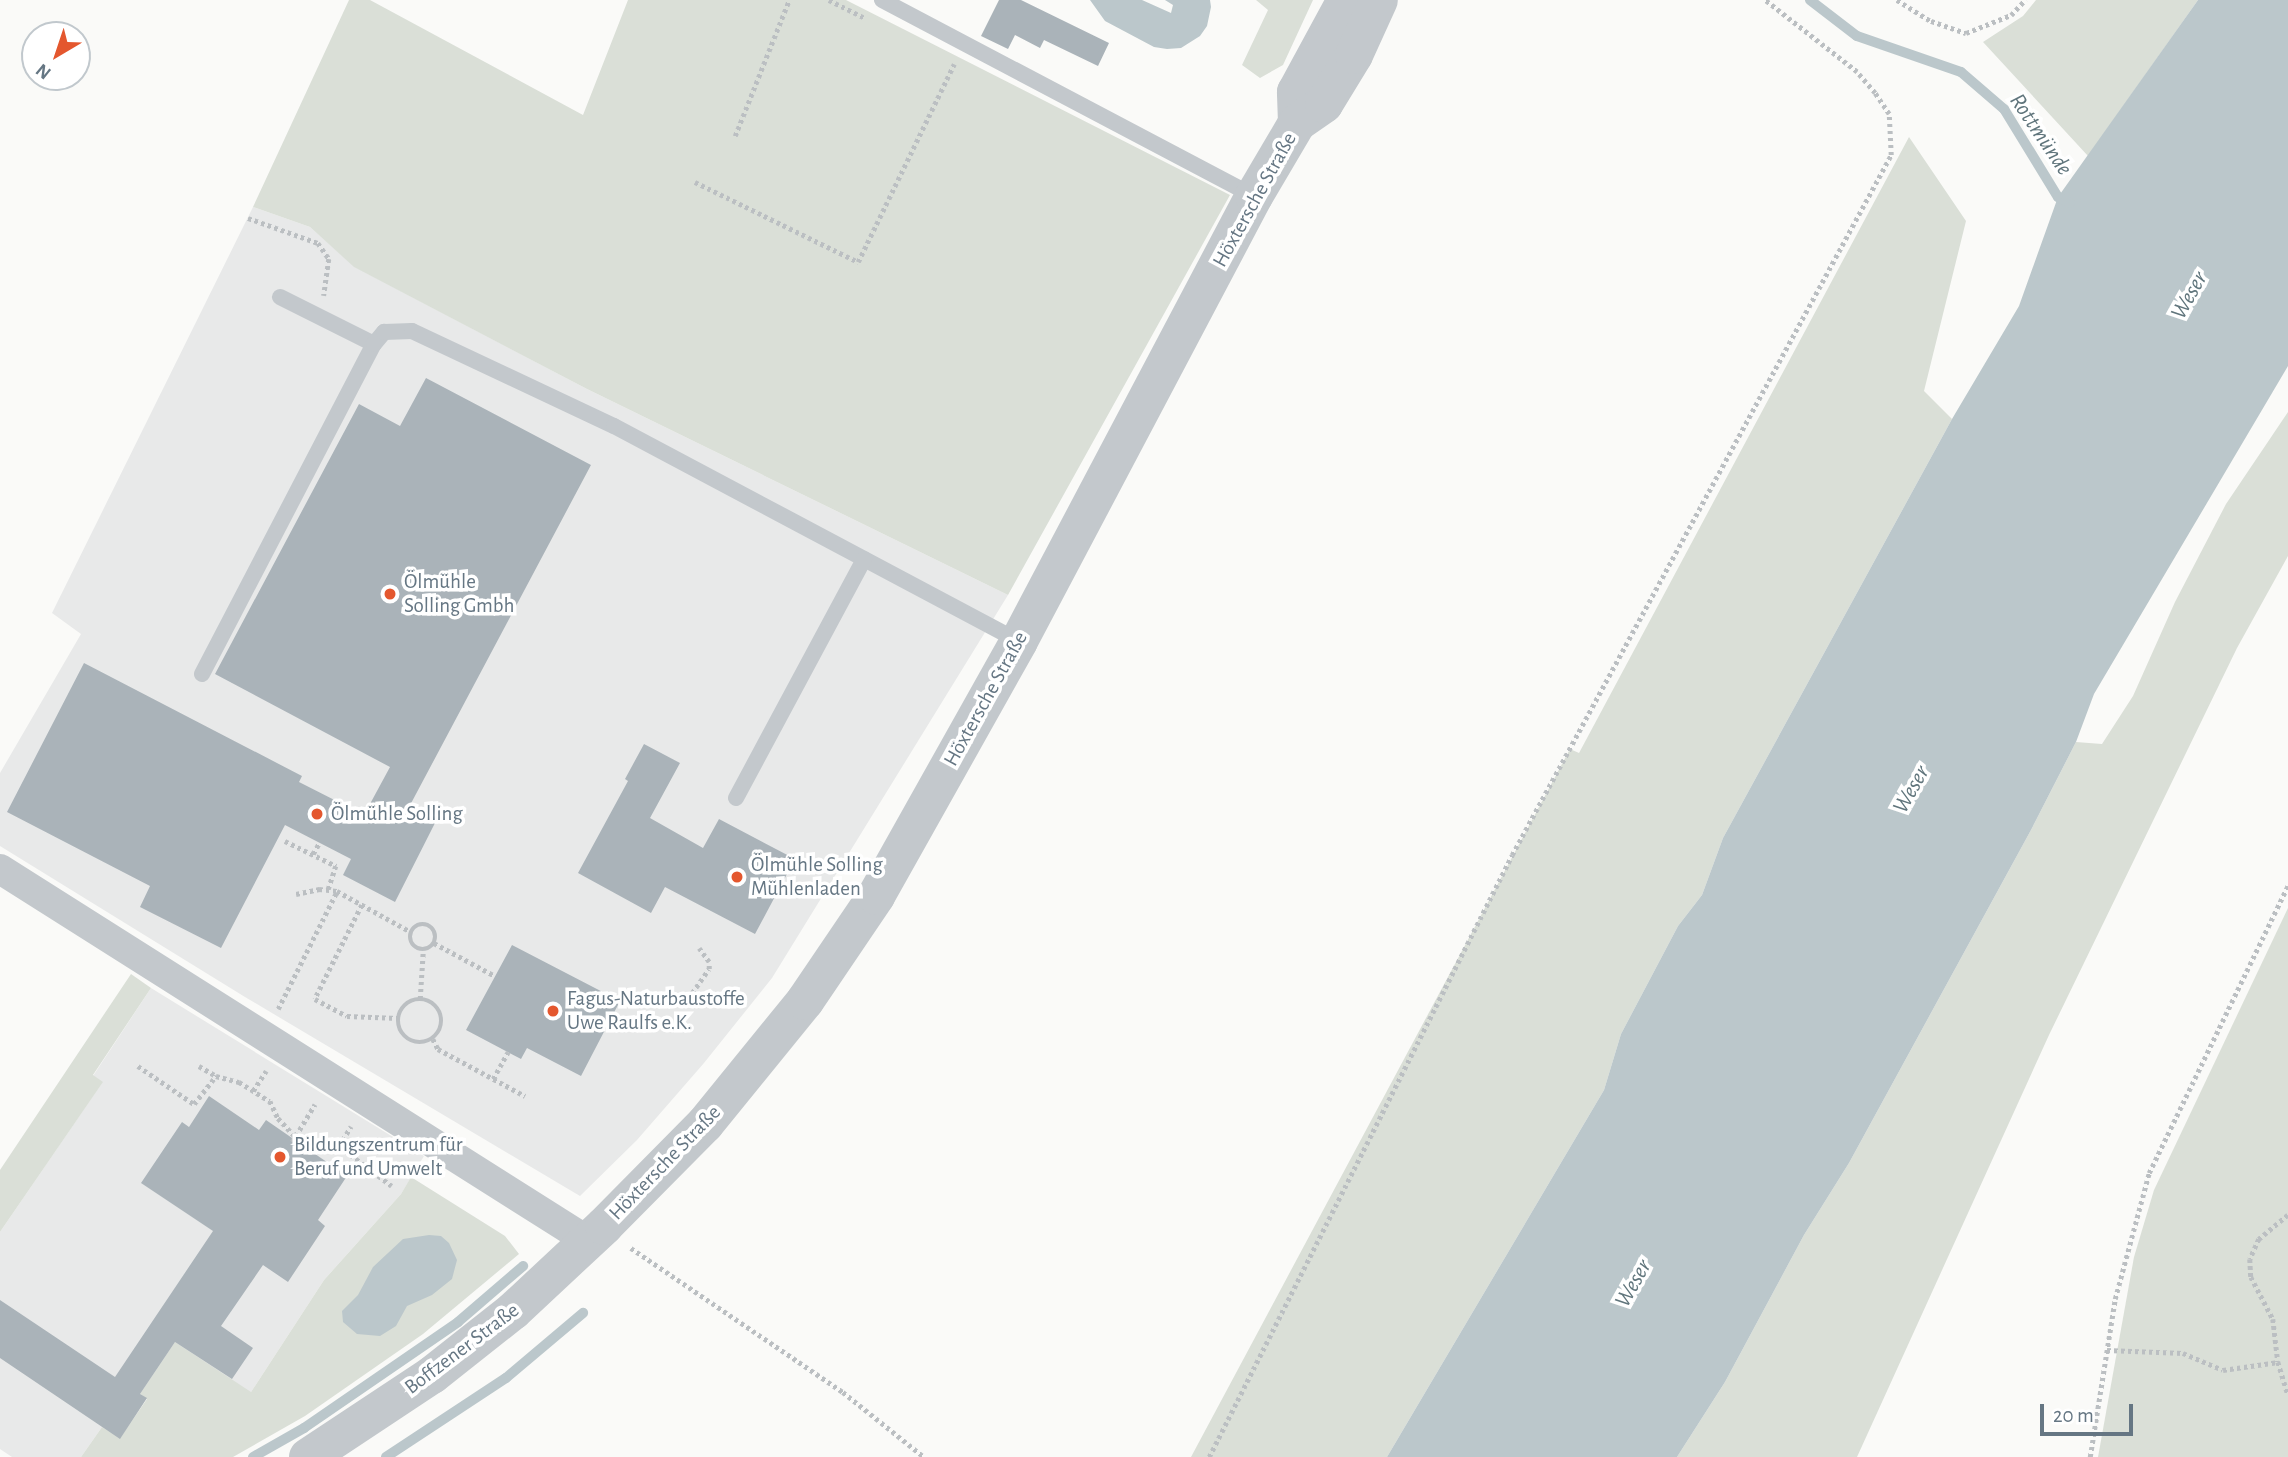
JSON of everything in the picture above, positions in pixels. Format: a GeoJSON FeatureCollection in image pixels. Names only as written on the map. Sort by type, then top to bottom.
{"type":"FeatureCollection","features":[{"type":"Feature","properties":{"kind":"street","name":"Höxtersche Straße"},"geometry":{"type":"LineString","coordinates":[[1297,123],[1296,92],[1346,0]]}},
{"type":"Feature","properties":{"kind":"street","name":"Höxtersche Straße"},"geometry":{"type":"LineString","coordinates":[[596,1234],[713,1115],[805,1002],[876,896],[1019,641],[1254,196],[1297,123],[1324,104],[1354,55],[1379,0]]}},
{"type":"Feature","properties":{"kind":"street"},"geometry":{"type":"LineString","coordinates":[[0,869],[330,1079],[596,1234]]}},
{"type":"Feature","properties":{"kind":"street","name":"Boffzener Straße"},"geometry":{"type":"LineString","coordinates":[[308,1457],[432,1375],[513,1311],[596,1234]]}},
{"type":"Feature","properties":{"kind":"lane"},"geometry":{"type":"LineString","coordinates":[[882,0],[1254,196]]}},
{"type":"Feature","properties":{"kind":"lane"},"geometry":{"type":"LineString","coordinates":[[280,297],[374,344]]}},
{"type":"Feature","properties":{"kind":"lane"},"geometry":{"type":"LineString","coordinates":[[202,674],[374,344],[384,332],[412,331],[614,425],[1019,641]]}},
{"type":"Feature","properties":{"kind":"lane"},"geometry":{"type":"LineString","coordinates":[[736,798],[864,559]]}},
{"type":"Feature","properties":{"kind":"path"},"geometry":{"type":"LineString","coordinates":[[735,136],[789,0]]}},
{"type":"Feature","properties":{"kind":"path"},"geometry":{"type":"LineString","coordinates":[[1209,1457],[1512,855],[1891,155],[1889,114],[1875,93],[1857,72],[1765,0]]}},
{"type":"Feature","properties":{"kind":"path"},"geometry":{"type":"LineString","coordinates":[[1897,0],[1931,21],[1966,33],[2011,15],[2025,0]]}},
{"type":"Feature","properties":{"kind":"path"},"geometry":{"type":"LineString","coordinates":[[695,182],[858,262],[954,64]]}},
{"type":"Feature","properties":{"kind":"path"},"geometry":{"type":"LineString","coordinates":[[248,218],[318,243],[329,259],[321,317]]}},
{"type":"Feature","properties":{"kind":"path"},"geometry":{"type":"LineString","coordinates":[[285,841],[336,866],[328,890]]}},
{"type":"Feature","properties":{"kind":"path"},"geometry":{"type":"LineString","coordinates":[[313,854],[319,843]]}},
{"type":"Feature","properties":{"kind":"path"},"geometry":{"type":"LineString","coordinates":[[2090,1457],[2115,1299],[2149,1173],[2288,886]]}},
{"type":"Feature","properties":{"kind":"path"},"geometry":{"type":"LineString","coordinates":[[262,1037],[337,891]]}},
{"type":"Feature","properties":{"kind":"path"},"geometry":{"type":"LineString","coordinates":[[296,894],[337,891],[411,932]]}},
{"type":"Feature","properties":{"kind":"path"},"geometry":{"type":"LineString","coordinates":[[362,905],[315,999],[346,1016],[398,1018]]}},
{"type":"Feature","properties":{"kind":"path"},"geometry":{"type":"LineString","coordinates":[[411,932],[421,924],[429,925],[435,932],[434,943]]}},
{"type":"Feature","properties":{"kind":"path"},"geometry":{"type":"LineString","coordinates":[[411,932],[411,944],[423,950]]}},
{"type":"Feature","properties":{"kind":"path"},"geometry":{"type":"LineString","coordinates":[[423,950],[434,943]]}},
{"type":"Feature","properties":{"kind":"path"},"geometry":{"type":"LineString","coordinates":[[434,943],[495,975]]}},
{"type":"Feature","properties":{"kind":"path"},"geometry":{"type":"LineString","coordinates":[[692,993],[709,970],[709,962],[699,948]]}},
{"type":"Feature","properties":{"kind":"path"},"geometry":{"type":"LineString","coordinates":[[420,999],[423,950]]}},
{"type":"Feature","properties":{"kind":"path"},"geometry":{"type":"LineString","coordinates":[[420,999],[430,1000],[441,1012],[442,1027],[433,1040],[420,1044],[407,1039],[398,1028],[398,1018],[408,1002],[420,999]]}},
{"type":"Feature","properties":{"kind":"path"},"geometry":{"type":"LineString","coordinates":[[433,1040],[438,1049],[525,1096]]}},
{"type":"Feature","properties":{"kind":"path"},"geometry":{"type":"LineString","coordinates":[[493,1079],[508,1052]]}},
{"type":"Feature","properties":{"kind":"path"},"geometry":{"type":"LineString","coordinates":[[138,1066],[194,1104],[216,1076]]}},
{"type":"Feature","properties":{"kind":"path"},"geometry":{"type":"LineString","coordinates":[[199,1066],[216,1076],[239,1082],[270,1101],[278,1118],[295,1136],[317,1144],[339,1146],[392,1186]]}},
{"type":"Feature","properties":{"kind":"path"},"geometry":{"type":"LineString","coordinates":[[292,1142],[330,1079]]}},
{"type":"Feature","properties":{"kind":"path"},"geometry":{"type":"LineString","coordinates":[[2288,1214],[2259,1239],[2250,1259],[2251,1277],[2273,1319],[2278,1362],[2288,1394]]}},
{"type":"Feature","properties":{"kind":"path"},"geometry":{"type":"LineString","coordinates":[[596,1234],[843,1392],[924,1457]]}},
{"type":"Feature","properties":{"kind":"path"},"geometry":{"type":"LineString","coordinates":[[2107,1350],[2183,1353],[2223,1370],[2278,1362]]}},
{"type":"Feature","properties":{"kind":"shaded area"},"geometry":{"type":"Polygon","coordinates":[[[349,0],[370,0],[583,115],[628,0],[846,0],[1230,195],[1008,595],[587,389],[354,267],[310,227],[253,207],[349,0]]]}},
{"type":"Feature","properties":{"kind":"shaded area"},"geometry":{"type":"Polygon","coordinates":[[[1256,0],[1313,0],[1283,65],[1260,78],[1242,65],[1268,10],[1256,0]]]}},
{"type":"Feature","properties":{"kind":"shaded area"},"geometry":{"type":"Polygon","coordinates":[[[2036,0],[2198,0],[2088,156],[1983,42],[2023,16],[2036,0]]]}},
{"type":"Feature","properties":{"kind":"shaded area"},"geometry":{"type":"Polygon","coordinates":[[[1909,137],[1966,221],[1924,391],[1952,419],[1723,838],[1702,895],[1678,926],[1621,1034],[1604,1090],[1387,1457],[1191,1457],[1570,749],[1579,753],[1909,137]]]}},
{"type":"Feature","properties":{"kind":"shaded area"},"geometry":{"type":"Polygon","coordinates":[[[253,207],[310,227],[355,267],[587,389],[1008,595],[772,978],[704,1063],[637,1140],[580,1196],[245,997],[0,846],[0,773],[81,634],[52,613],[253,207]]]}},
{"type":"Feature","properties":{"kind":"shaded area"},"geometry":{"type":"Polygon","coordinates":[[[2288,412],[2288,556],[2237,648],[2049,1035],[1857,1457],[1677,1457],[1725,1382],[1804,1235],[1849,1163],[2031,830],[2076,742],[2102,744],[2133,696],[2175,602],[2226,504],[2288,412]]]}},
{"type":"Feature","properties":{"kind":"shaded area"},"geometry":{"type":"Polygon","coordinates":[[[2288,908],[2288,1457],[2098,1457],[2134,1257],[2154,1190],[2288,908]]]}},
{"type":"Feature","properties":{"kind":"shaded area"},"geometry":{"type":"Polygon","coordinates":[[[131,974],[151,988],[93,1075],[103,1082],[0,1232],[0,1170],[131,974]]]}},
{"type":"Feature","properties":{"kind":"shaded area"},"geometry":{"type":"Polygon","coordinates":[[[151,988],[424,1156],[401,1194],[324,1280],[251,1392],[141,1394],[147,1398],[120,1439],[102,1427],[81,1457],[12,1457],[0,1449],[0,1232],[102,1083],[93,1076],[151,988]]]}},
{"type":"Feature","properties":{"kind":"shaded area"},"geometry":{"type":"Polygon","coordinates":[[[411,1177],[505,1236],[519,1254],[423,1334],[305,1416],[233,1457],[81,1457],[102,1427],[120,1438],[147,1399],[140,1394],[175,1342],[251,1392],[324,1280],[401,1194],[411,1177]]]}},
{"type":"Feature","properties":{"kind":"water"},"geometry":{"type":"Polygon","coordinates":[[[1090,0],[1142,0],[1171,13],[1173,5],[1165,0],[1210,0],[1211,7],[1207,26],[1200,36],[1181,48],[1167,49],[1154,47],[1105,21],[1090,0]]]}},
{"type":"Feature","properties":{"kind":"water","name":"Weser"},"geometry":{"type":"Polygon","coordinates":[[[2198,0],[2288,0],[2288,366],[2094,694],[2076,742],[2031,830],[1849,1163],[1804,1235],[1725,1382],[1677,1457],[1387,1457],[1604,1090],[1621,1034],[1678,926],[1702,895],[1723,838],[1952,419],[2019,306],[2058,197],[2198,0]]]}},
{"type":"Feature","properties":{"kind":"water"},"geometry":{"type":"Polygon","coordinates":[[[441,1236],[449,1243],[457,1260],[452,1279],[432,1295],[407,1306],[396,1326],[380,1336],[357,1334],[343,1322],[342,1311],[358,1295],[373,1267],[403,1239],[441,1236]]]}},
{"type":"Feature","properties":{"kind":"building"},"geometry":{"type":"Polygon","coordinates":[[[999,0],[1021,0],[1109,43],[1098,66],[1044,40],[1040,48],[1015,35],[1008,49],[981,36],[999,0]]]}},
{"type":"Feature","properties":{"kind":"building"},"geometry":{"type":"Polygon","coordinates":[[[426,378],[591,465],[408,809],[435,823],[395,902],[343,875],[351,859],[285,825],[221,948],[140,907],[150,886],[7,812],[84,663],[302,776],[299,782],[364,815],[390,767],[215,674],[359,404],[400,426],[426,378]]]}},
{"type":"Feature","properties":{"kind":"building"},"geometry":{"type":"Polygon","coordinates":[[[644,744],[680,763],[650,818],[703,848],[719,819],[795,859],[755,934],[665,887],[651,913],[578,873],[628,781],[625,779],[644,744]]]}},
{"type":"Feature","properties":{"kind":"building"},"geometry":{"type":"Polygon","coordinates":[[[512,945],[620,1001],[581,1076],[527,1048],[521,1059],[466,1030],[512,945]]]}},
{"type":"Feature","properties":{"kind":"building"},"geometry":{"type":"Polygon","coordinates":[[[209,1096],[259,1130],[266,1120],[347,1176],[318,1220],[325,1226],[288,1282],[263,1265],[221,1326],[253,1348],[232,1379],[175,1342],[140,1394],[147,1398],[120,1439],[0,1358],[0,1300],[115,1377],[213,1231],[141,1183],[182,1122],[189,1127],[209,1096]]]}},
{"type":"Feature","properties":{"kind":"waterway","name":"Rottmünde"},"geometry":{"type":"LineString","coordinates":[[1810,0],[1857,36],[1961,72],[2004,109],[2058,197],[2070,203]]}},
{"type":"Feature","properties":{"kind":"waterway"},"geometry":{"type":"LineString","coordinates":[[253,1457],[304,1428],[458,1322],[523,1266]]}},
{"type":"Feature","properties":{"kind":"waterway"},"geometry":{"type":"LineString","coordinates":[[386,1457],[506,1378],[583,1313]]}},
{"type":"Feature","properties":{"kind":"place","name":"Ölmühle Solling Gmbh"},"geometry":{"type":"Point","coordinates":[390,594]}},
{"type":"Feature","properties":{"kind":"place","name":"Ölmühle Solling"},"geometry":{"type":"Point","coordinates":[317,814]}},
{"type":"Feature","properties":{"kind":"place","name":"Ölmühle Solling Mühlenladen"},"geometry":{"type":"Point","coordinates":[737,877]}},
{"type":"Feature","properties":{"kind":"place","name":"Fagus-Naturbaustoffe Uwe Raulfs e.K."},"geometry":{"type":"Point","coordinates":[553,1011]}},
{"type":"Feature","properties":{"kind":"place","name":"Bildungszentrum für Beruf und Umwelt"},"geometry":{"type":"Point","coordinates":[280,1157]}}]}
